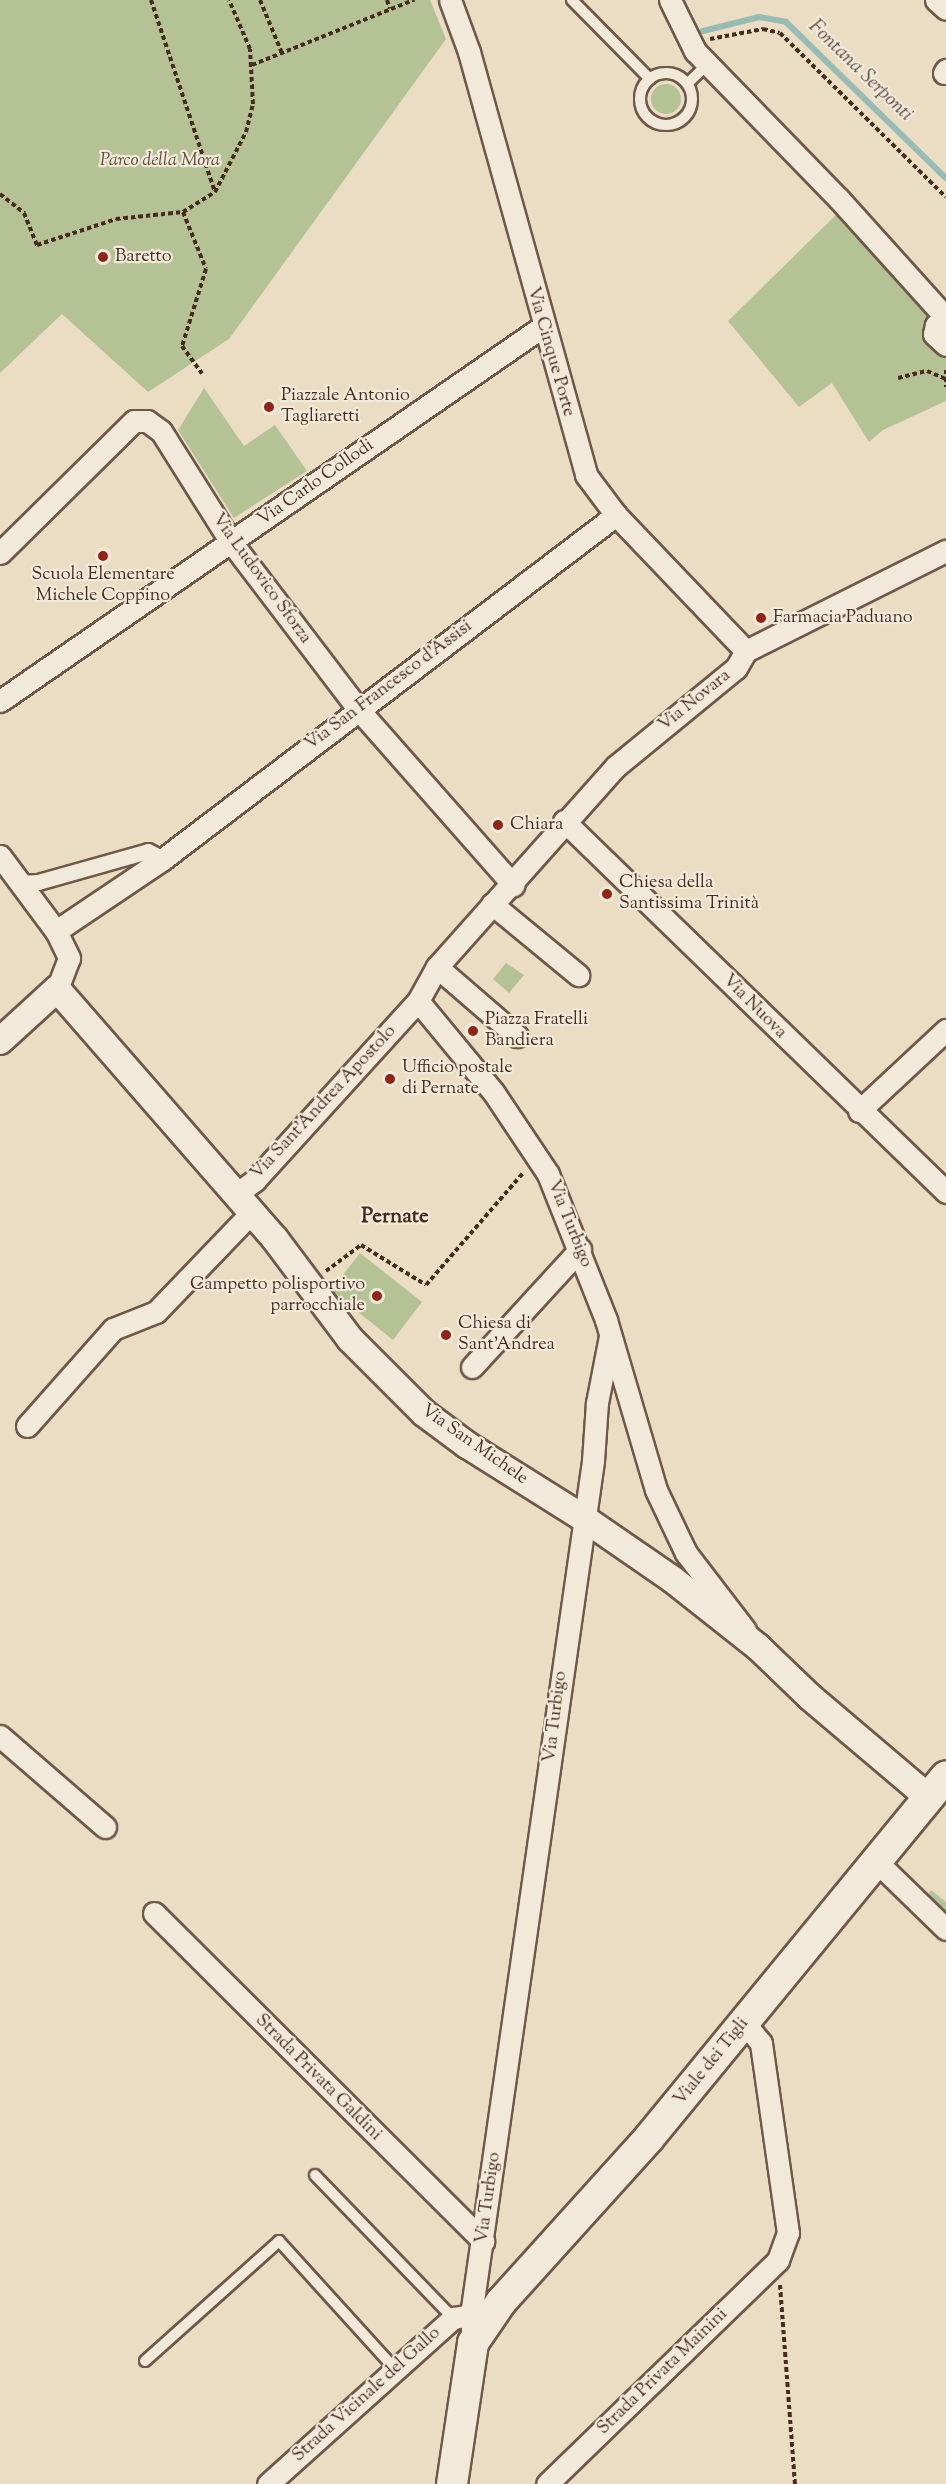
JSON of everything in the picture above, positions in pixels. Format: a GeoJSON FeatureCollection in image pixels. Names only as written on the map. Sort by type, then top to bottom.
{"type":"FeatureCollection","features":[{"type":"Feature","properties":{"kind":"main road","name":"Viale dei Tigli"},"geometry":{"type":"LineString","coordinates":[[465,2326],[501,2301],[599,2196],[937,1787]]}},
{"type":"Feature","properties":{"kind":"main road","name":"Via Turbigo"},"geometry":{"type":"LineString","coordinates":[[452,2484],[465,2326]]}},
{"type":"Feature","properties":{"kind":"street","name":"Via Cinque Porte"},"geometry":{"type":"LineString","coordinates":[[450,0],[469,52],[542,327],[586,475],[616,515],[746,651]]}},
{"type":"Feature","properties":{"kind":"street"},"geometry":{"type":"LineString","coordinates":[[670,0],[691,42],[708,64],[839,199],[946,318],[936,325],[934,334],[946,345]]}},
{"type":"Feature","properties":{"kind":"street"},"geometry":{"type":"LineString","coordinates":[[936,0],[946,9]]}},
{"type":"Feature","properties":{"kind":"street","name":"Via Carlo Collodi"},"geometry":{"type":"LineString","coordinates":[[0,701],[542,327]]}},
{"type":"Feature","properties":{"kind":"street","name":"Via Ludovico Sforza"},"geometry":{"type":"LineString","coordinates":[[0,553],[134,421],[147,421],[161,431],[231,542],[358,709],[513,885]]}},
{"type":"Feature","properties":{"kind":"street","name":"Via San Francesco d'Assisi"},"geometry":{"type":"LineString","coordinates":[[56,931],[163,859],[616,515]]}},
{"type":"Feature","properties":{"kind":"street","name":"Via Novara"},"geometry":{"type":"LineString","coordinates":[[513,885],[564,821],[615,767],[736,668],[746,651],[946,550]]}},
{"type":"Feature","properties":{"kind":"street","name":"Via Nuova"},"geometry":{"type":"LineString","coordinates":[[564,821],[860,1111],[946,1192]]}},
{"type":"Feature","properties":{"kind":"street"},"geometry":{"type":"LineString","coordinates":[[19,883],[38,882],[148,850],[163,859]]}},
{"type":"Feature","properties":{"kind":"street"},"geometry":{"type":"LineString","coordinates":[[0,856],[56,931],[69,957],[57,989],[0,1041]]}},
{"type":"Feature","properties":{"kind":"street","name":"Via Sant'Andrea Apostolo"},"geometry":{"type":"LineString","coordinates":[[57,989],[244,1203],[255,1180],[418,1001],[437,967],[492,904],[513,885]]}},
{"type":"Feature","properties":{"kind":"street"},"geometry":{"type":"LineString","coordinates":[[492,904],[578,975]]}},
{"type":"Feature","properties":{"kind":"street"},"geometry":{"type":"LineString","coordinates":[[437,967],[517,1036]]}},
{"type":"Feature","properties":{"kind":"street","name":"Via Turbigo"},"geometry":{"type":"LineString","coordinates":[[418,1001],[494,1093],[537,1156],[580,1249],[610,1336],[582,1517],[483,2241],[465,2326]]}},
{"type":"Feature","properties":{"kind":"street"},"geometry":{"type":"LineString","coordinates":[[860,1111],[946,1030]]}},
{"type":"Feature","properties":{"kind":"street"},"geometry":{"type":"LineString","coordinates":[[27,1426],[112,1329],[156,1312],[244,1203]]}},
{"type":"Feature","properties":{"kind":"street","name":"Via San Michele"},"geometry":{"type":"LineString","coordinates":[[244,1203],[314,1288],[350,1339],[424,1413],[467,1445],[582,1517],[672,1579],[758,1647],[826,1711],[937,1787]]}},
{"type":"Feature","properties":{"kind":"street"},"geometry":{"type":"LineString","coordinates":[[472,1367],[580,1249]]}},
{"type":"Feature","properties":{"kind":"street"},"geometry":{"type":"LineString","coordinates":[[610,1336],[656,1490],[686,1552],[758,1647]]}},
{"type":"Feature","properties":{"kind":"street"},"geometry":{"type":"LineString","coordinates":[[672,1579],[686,1552]]}},
{"type":"Feature","properties":{"kind":"street"},"geometry":{"type":"LineString","coordinates":[[0,1736],[105,1827]]}},
{"type":"Feature","properties":{"kind":"street"},"geometry":{"type":"LineString","coordinates":[[877,1862],[946,1929]]}},
{"type":"Feature","properties":{"kind":"street","name":"Strada Privata Galdini"},"geometry":{"type":"LineString","coordinates":[[154,1913],[483,2241]]}},
{"type":"Feature","properties":{"kind":"street"},"geometry":{"type":"LineString","coordinates":[[744,2023],[761,2043],[787,2222],[788,2233],[778,2260]]}},
{"type":"Feature","properties":{"kind":"street","name":"Strada Privata Mainini"},"geometry":{"type":"LineString","coordinates":[[547,2484],[778,2260]]}},
{"type":"Feature","properties":{"kind":"street","name":"Strada Vicinale del Gallo"},"geometry":{"type":"LineString","coordinates":[[268,2484],[396,2370],[465,2326]]}},
{"type":"Feature","properties":{"kind":"lane"},"geometry":{"type":"LineString","coordinates":[[572,0],[650,79]]}},
{"type":"Feature","properties":{"kind":"lane"},"geometry":{"type":"LineString","coordinates":[[688,83],[708,64]]}},
{"type":"Feature","properties":{"kind":"lane"},"geometry":{"type":"LineString","coordinates":[[673,73],[688,83],[693,100],[691,109],[680,122],[663,125],[648,119],[640,104],[642,87],[650,79],[673,73]]}},
{"type":"Feature","properties":{"kind":"lane"},"geometry":{"type":"LineString","coordinates":[[315,2175],[465,2326]]}},
{"type":"Feature","properties":{"kind":"lane"},"geometry":{"type":"LineString","coordinates":[[145,2361],[279,2241],[396,2370]]}},
{"type":"Feature","properties":{"kind":"path"},"geometry":{"type":"LineString","coordinates":[[151,0],[215,192]]}},
{"type":"Feature","properties":{"kind":"path"},"geometry":{"type":"LineString","coordinates":[[0,194],[24,213],[37,245],[117,219],[183,212],[215,192],[246,132],[253,104],[252,65],[241,22],[229,0]]}},
{"type":"Feature","properties":{"kind":"path"},"geometry":{"type":"LineString","coordinates":[[260,0],[282,53]]}},
{"type":"Feature","properties":{"kind":"path"},"geometry":{"type":"LineString","coordinates":[[387,0],[390,9]]}},
{"type":"Feature","properties":{"kind":"path"},"geometry":{"type":"LineString","coordinates":[[252,65],[414,0]]}},
{"type":"Feature","properties":{"kind":"path"},"geometry":{"type":"LineString","coordinates":[[691,42],[763,29],[780,33],[946,197]]}},
{"type":"Feature","properties":{"kind":"path"},"geometry":{"type":"LineString","coordinates":[[183,212],[206,269],[182,346],[202,374]]}},
{"type":"Feature","properties":{"kind":"path"},"geometry":{"type":"LineString","coordinates":[[946,370],[946,387]]}},
{"type":"Feature","properties":{"kind":"path"},"geometry":{"type":"LineString","coordinates":[[898,378],[927,371],[945,380]]}},
{"type":"Feature","properties":{"kind":"path"},"geometry":{"type":"LineString","coordinates":[[314,1288],[329,1268],[361,1245],[426,1285],[537,1156]]}},
{"type":"Feature","properties":{"kind":"path"},"geometry":{"type":"LineString","coordinates":[[778,2260],[795,2484]]}},
{"type":"Feature","properties":{"kind":"green space","name":"Parco della Mora"},"geometry":{"type":"Polygon","coordinates":[[[0,0],[430,0],[446,39],[229,339],[148,392],[62,314],[0,373],[0,0]]]}},
{"type":"Feature","properties":{"kind":"green space"},"geometry":{"type":"Polygon","coordinates":[[[666,84],[677,88],[681,99],[677,110],[666,114],[655,110],[651,99],[655,88],[666,84]]]}},
{"type":"Feature","properties":{"kind":"green space"},"geometry":{"type":"Polygon","coordinates":[[[838,213],[935,315],[924,336],[935,352],[946,352],[946,401],[883,430],[869,442],[832,383],[799,407],[728,321],[838,213]]]}},
{"type":"Feature","properties":{"kind":"green space"},"geometry":{"type":"Polygon","coordinates":[[[204,388],[244,446],[275,425],[307,471],[234,518],[178,430],[204,388]]]}},
{"type":"Feature","properties":{"kind":"green space"},"geometry":{"type":"Polygon","coordinates":[[[506,963],[524,975],[509,993],[493,979],[506,963]]]}},
{"type":"Feature","properties":{"kind":"green space","name":"Campetto polisportivo parrocchiale"},"geometry":{"type":"Polygon","coordinates":[[[360,1253],[422,1302],[393,1340],[331,1290],[360,1253]]]}},
{"type":"Feature","properties":{"kind":"green space"},"geometry":{"type":"Polygon","coordinates":[[[931,1890],[946,1902],[946,1914],[927,1896],[931,1890]]]}},
{"type":"Feature","properties":{"kind":"waterway","name":"Fontana Serponti"},"geometry":{"type":"LineString","coordinates":[[703,31],[759,17],[786,22],[946,178]]}},
{"type":"Feature","properties":{"kind":"place","name":"Baretto"},"geometry":{"type":"Point","coordinates":[103,257]}},
{"type":"Feature","properties":{"kind":"place","name":"Piazzale Antonio Tagliaretti"},"geometry":{"type":"Point","coordinates":[269,407]}},
{"type":"Feature","properties":{"kind":"place","name":"Scuola Elementare Michele Coppino"},"geometry":{"type":"Point","coordinates":[103,556]}},
{"type":"Feature","properties":{"kind":"place","name":"Farmacia Paduano"},"geometry":{"type":"Point","coordinates":[761,618]}},
{"type":"Feature","properties":{"kind":"place","name":"Chiara"},"geometry":{"type":"Point","coordinates":[498,825]}},
{"type":"Feature","properties":{"kind":"place","name":"Chiesa della Santissima Trinità"},"geometry":{"type":"Point","coordinates":[607,894]}},
{"type":"Feature","properties":{"kind":"place","name":"Piazza Fratelli Bandiera"},"geometry":{"type":"Point","coordinates":[473,1031]}},
{"type":"Feature","properties":{"kind":"place","name":"Ufficio postale di Pernate"},"geometry":{"type":"Point","coordinates":[390,1079]}},
{"type":"Feature","properties":{"kind":"place","name":"Campetto polisportivo parrocchiale"},"geometry":{"type":"Point","coordinates":[377,1296]}},
{"type":"Feature","properties":{"kind":"place","name":"Chiesa di Sant'Andrea"},"geometry":{"type":"Point","coordinates":[446,1335]}},
{"type":"Feature","properties":{"kind":"district","name":"Pernate"},"geometry":{"type":"Point","coordinates":[395,1217]}}]}
